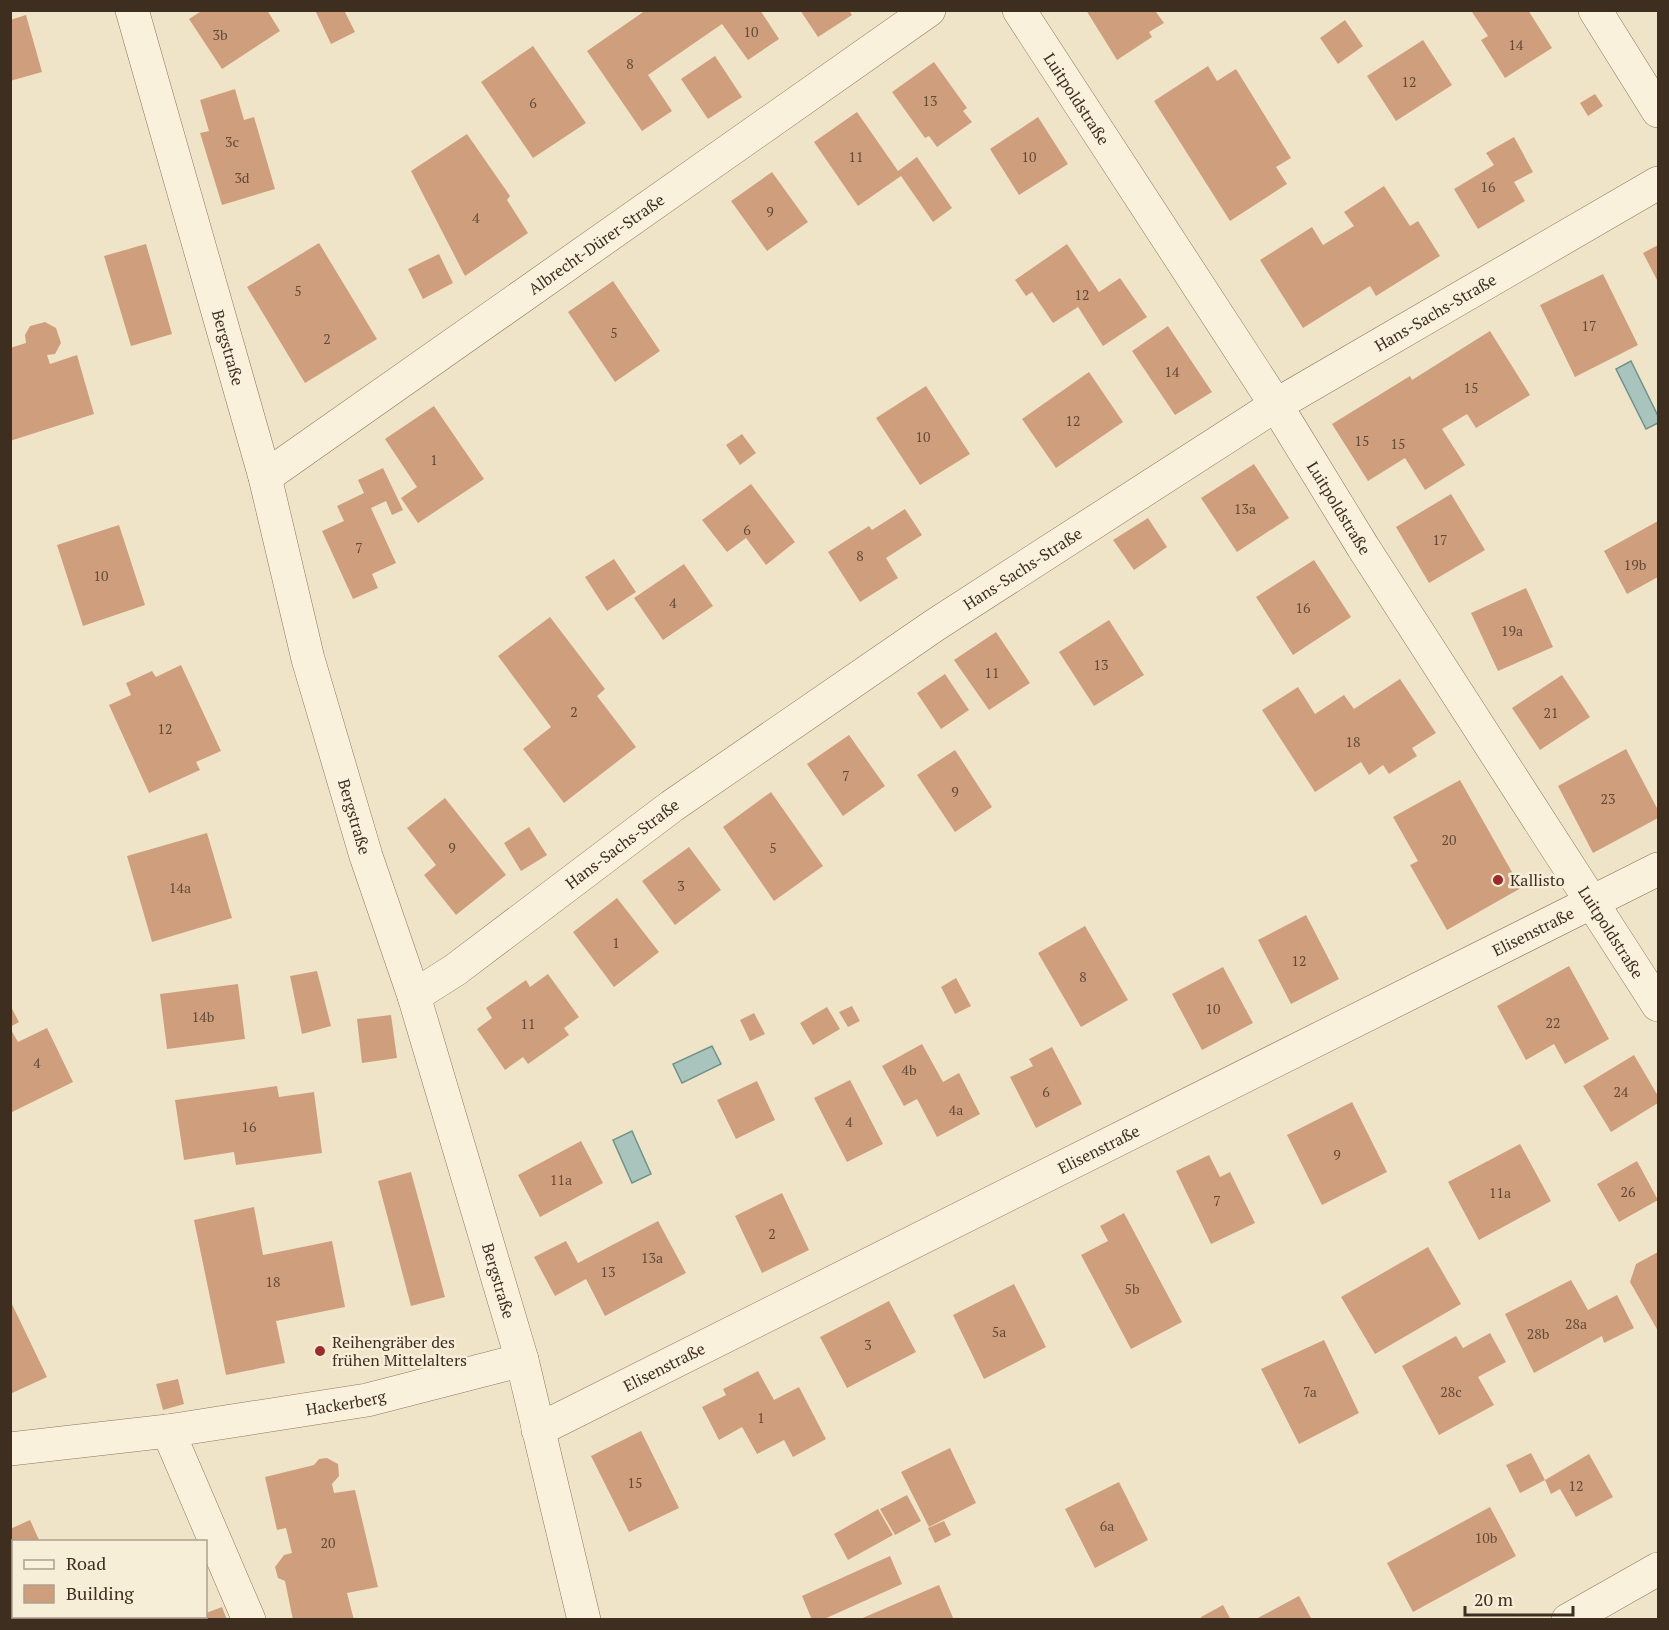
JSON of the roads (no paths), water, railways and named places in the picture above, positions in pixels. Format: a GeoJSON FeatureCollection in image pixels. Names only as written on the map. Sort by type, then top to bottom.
{"type":"FeatureCollection","features":[{"type":"Feature","properties":{"kind":"street","name":"Albrecht-Dürer-Straße"},"geometry":{"type":"LineString","coordinates":[[265,477],[929,10]]}},
{"type":"Feature","properties":{"kind":"street","name":"Luitpoldstraße"},"geometry":{"type":"LineString","coordinates":[[1019,10],[1659,1005]]}},
{"type":"Feature","properties":{"kind":"street"},"geometry":{"type":"LineString","coordinates":[[1595,10],[1659,111]]}},
{"type":"Feature","properties":{"kind":"street","name":"Bergstraße"},"geometry":{"type":"LineString","coordinates":[[137,13],[265,477],[314,681],[366,856],[414,996],[522,1360],[584,1620]]}},
{"type":"Feature","properties":{"kind":"street","name":"Hans-Sachs-Straße"},"geometry":{"type":"LineString","coordinates":[[414,996],[455,970],[672,806],[935,625],[1275,405],[1659,183]]}},
{"type":"Feature","properties":{"kind":"street","name":"Elisenstraße"},"geometry":{"type":"LineString","coordinates":[[538,1430],[1659,869]]}},
{"type":"Feature","properties":{"kind":"street","name":"Hackerberg"},"geometry":{"type":"LineString","coordinates":[[10,1449],[168,1431],[367,1400],[522,1360]]}},
{"type":"Feature","properties":{"kind":"street"},"geometry":{"type":"LineString","coordinates":[[168,1431],[249,1620]]}},
{"type":"Feature","properties":{"kind":"street"},"geometry":{"type":"LineString","coordinates":[[1568,1620],[1659,1569]]}},
{"type":"Feature","properties":{"kind":"water"},"geometry":{"type":"Polygon","coordinates":[[[1631,361],[1658,416],[1658,423],[1646,429],[1616,369],[1631,361]]]}},
{"type":"Feature","properties":{"kind":"water"},"geometry":{"type":"Polygon","coordinates":[[[712,1046],[721,1064],[682,1083],[673,1064],[712,1046]]]}},
{"type":"Feature","properties":{"kind":"water"},"geometry":{"type":"Polygon","coordinates":[[[632,1131],[651,1174],[632,1183],[613,1140],[632,1131]]]}},
{"type":"Feature","properties":{"kind":"place","name":"Kallisto"},"geometry":{"type":"Point","coordinates":[1498,880]}},
{"type":"Feature","properties":{"kind":"place","name":"Reihengräber des frühen Mittelalters"},"geometry":{"type":"Point","coordinates":[320,1351]}}]}
